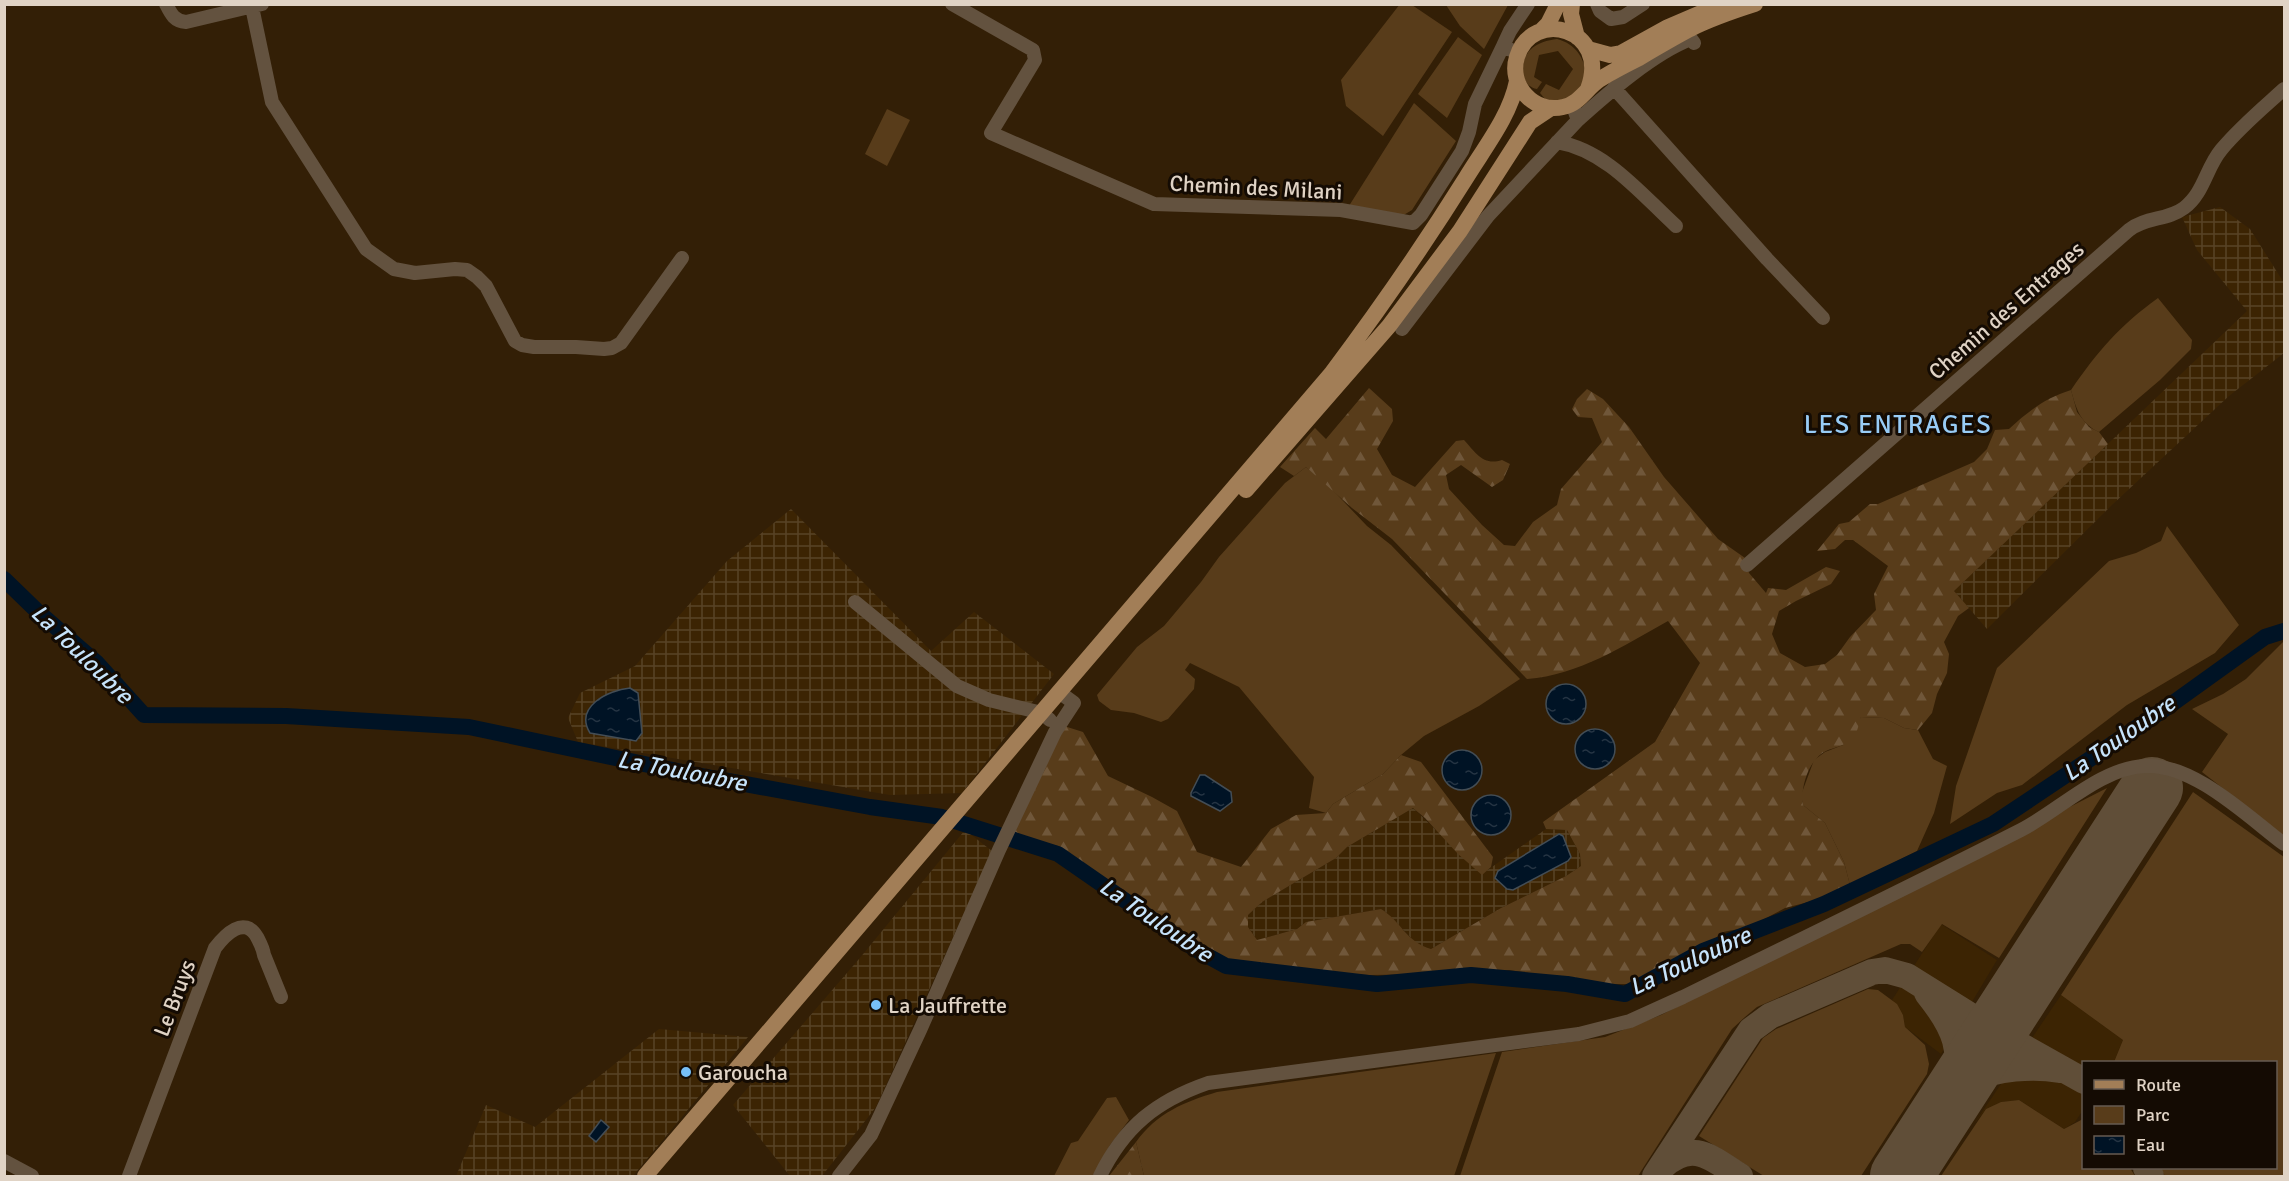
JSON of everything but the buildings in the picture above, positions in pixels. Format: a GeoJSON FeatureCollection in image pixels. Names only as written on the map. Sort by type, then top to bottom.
{"type":"FeatureCollection","features":[{"type":"Feature","properties":{"kind":"main road"},"geometry":{"type":"LineString","coordinates":[[1558,4],[1548,24],[1541,31],[1510,50],[1517,81],[1530,100],[1551,108],[1575,112],[1593,76],[1593,62],[1571,14],[1572,4]]}},
{"type":"Feature","properties":{"kind":"main road"},"geometry":{"type":"LineString","coordinates":[[1541,31],[1560,30],[1610,55],[1621,53],[1668,27],[1722,4]]}},
{"type":"Feature","properties":{"kind":"main road"},"geometry":{"type":"LineString","coordinates":[[1588,89],[1598,81],[1692,28],[1755,4]]}},
{"type":"Feature","properties":{"kind":"main road"},"geometry":{"type":"LineString","coordinates":[[658,1176],[1064,695],[1331,374],[1427,241],[1511,105],[1517,81]]}},
{"type":"Feature","properties":{"kind":"main road"},"geometry":{"type":"LineString","coordinates":[[1064,695],[1134,619],[1389,326],[1460,231],[1530,122],[1551,108]]}},
{"type":"Feature","properties":{"kind":"main road"},"geometry":{"type":"LineString","coordinates":[[645,1176],[945,835]]}},
{"type":"Feature","properties":{"kind":"street"},"geometry":{"type":"LineString","coordinates":[[166,4],[173,17],[186,22],[257,6],[272,102],[366,249],[394,270],[415,273],[467,270],[486,286],[515,341],[522,345],[612,348],[628,336],[682,258]]}},
{"type":"Feature","properties":{"kind":"street","name":"Chemin des Milani"},"geometry":{"type":"LineString","coordinates":[[952,4],[1033,50],[1035,60],[991,133],[1154,204],[1341,210],[1413,223],[1421,215],[1462,151],[1475,104],[1510,50]]}},
{"type":"Feature","properties":{"kind":"street"},"geometry":{"type":"LineString","coordinates":[[1510,50],[1510,31],[1528,4]]}},
{"type":"Feature","properties":{"kind":"street"},"geometry":{"type":"LineString","coordinates":[[1597,4],[1600,11],[1611,20],[1623,17],[1643,4]]}},
{"type":"Feature","properties":{"kind":"street"},"geometry":{"type":"LineString","coordinates":[[1402,329],[1488,216],[1557,142],[1575,112],[1682,42],[1691,39],[1694,43]]}},
{"type":"Feature","properties":{"kind":"street"},"geometry":{"type":"LineString","coordinates":[[1614,88],[1823,318]]}},
{"type":"Feature","properties":{"kind":"street","name":"Chemin des Entrages"},"geometry":{"type":"LineString","coordinates":[[1747,565],[2129,230],[2140,224],[2171,216],[2186,207],[2202,188],[2220,151],[2284,88]]}},
{"type":"Feature","properties":{"kind":"street"},"geometry":{"type":"LineString","coordinates":[[1557,142],[1574,145],[1604,161],[1676,226]]}},
{"type":"Feature","properties":{"kind":"street"},"geometry":{"type":"LineString","coordinates":[[855,602],[957,687],[990,700],[1046,716]]}},
{"type":"Feature","properties":{"kind":"street"},"geometry":{"type":"LineString","coordinates":[[839,1176],[871,1135],[999,850],[1055,732],[1074,703],[1064,695]]}},
{"type":"Feature","properties":{"kind":"street"},"geometry":{"type":"LineString","coordinates":[[1100,1176],[1124,1135],[1163,1103],[1184,1091],[1208,1083],[1579,1034],[1630,1020],[1683,998],[2024,829],[2116,772],[2145,766],[2168,768],[2187,774],[2284,844]]}},
{"type":"Feature","properties":{"kind":"street","name":"Le Bruys"},"geometry":{"type":"LineString","coordinates":[[129,1176],[215,948],[225,935],[238,927],[245,926],[253,930],[263,949],[281,997]]}},
{"type":"Feature","properties":{"kind":"street"},"geometry":{"type":"LineString","coordinates":[[4,1161],[32,1176]]}},
{"type":"Feature","properties":{"kind":"shaded area"},"geometry":{"type":"Polygon","coordinates":[[[2220,207],[2250,229],[2284,283],[2284,353],[2229,396],[2113,504],[1987,629],[1954,591],[2247,311],[2197,250],[2182,217],[2220,207]]]}},
{"type":"Feature","properties":{"kind":"shaded area"},"geometry":{"type":"Polygon","coordinates":[[[791,509],[931,651],[974,612],[1054,674],[962,793],[890,795],[578,742],[568,718],[580,693],[635,666],[727,561],[791,509]]]}},
{"type":"Feature","properties":{"kind":"shaded area"},"geometry":{"type":"Polygon","coordinates":[[[1413,808],[1482,874],[1546,829],[1567,830],[1580,854],[1581,866],[1566,876],[1501,908],[1431,949],[1418,945],[1381,909],[1306,922],[1297,929],[1257,940],[1248,927],[1248,915],[1262,902],[1413,808]]]}},
{"type":"Feature","properties":{"kind":"shaded area"},"geometry":{"type":"Polygon","coordinates":[[[965,830],[992,851],[876,1107],[822,1176],[790,1176],[733,1105],[859,959],[965,830]]]}},
{"type":"Feature","properties":{"kind":"shaded area"},"geometry":{"type":"Polygon","coordinates":[[[1941,924],[1997,960],[1941,1054],[1905,1027],[1903,1015],[1892,1000],[1941,924]]]}},
{"type":"Feature","properties":{"kind":"shaded area"},"geometry":{"type":"Polygon","coordinates":[[[2061,995],[2123,1040],[2114,1061],[2082,1061],[2082,1112],[2075,1122],[2064,1129],[2019,1100],[2001,1102],[1986,1109],[1974,1124],[2061,995]]]}},
{"type":"Feature","properties":{"kind":"shaded area"},"geometry":{"type":"Polygon","coordinates":[[[659,1029],[748,1037],[633,1176],[456,1176],[486,1105],[535,1127],[659,1029]]]}},
{"type":"Feature","properties":{"kind":"green space"},"geometry":{"type":"Polygon","coordinates":[[[1400,4],[1412,5],[1452,32],[1383,136],[1346,106],[1341,80],[1400,4]]]}},
{"type":"Feature","properties":{"kind":"green space"},"geometry":{"type":"Polygon","coordinates":[[[1446,5],[1508,5],[1484,49],[1460,26],[1446,5]]]}},
{"type":"Feature","properties":{"kind":"green space"},"geometry":{"type":"Polygon","coordinates":[[[1458,37],[1482,55],[1447,118],[1418,94],[1458,37]]]}},
{"type":"Feature","properties":{"kind":"green space"},"geometry":{"type":"Polygon","coordinates":[[[1557,39],[1577,51],[1585,69],[1585,79],[1581,88],[1574,95],[1560,101],[1545,99],[1540,93],[1546,84],[1559,90],[1573,69],[1558,51],[1539,55],[1534,77],[1542,82],[1537,89],[1527,83],[1523,72],[1524,60],[1530,50],[1543,42],[1557,39]]]}},
{"type":"Feature","properties":{"kind":"green space"},"geometry":{"type":"Polygon","coordinates":[[[1414,103],[1456,141],[1412,210],[1402,216],[1347,209],[1414,103]]]}},
{"type":"Feature","properties":{"kind":"green space"},"geometry":{"type":"Polygon","coordinates":[[[887,109],[910,120],[887,166],[865,154],[887,109]]]}},
{"type":"Feature","properties":{"kind":"green space"},"geometry":{"type":"Polygon","coordinates":[[[2158,298],[2192,340],[2191,349],[2160,380],[2099,432],[2088,425],[2080,415],[2071,390],[2110,340],[2158,298]]]}},
{"type":"Feature","properties":{"kind":"green space"},"geometry":{"type":"Polygon","coordinates":[[[1369,388],[1392,409],[1393,421],[1377,449],[1392,475],[1415,487],[1456,441],[1464,440],[1476,454],[1485,460],[1502,460],[1510,464],[1503,480],[1492,487],[1461,465],[1446,475],[1449,489],[1482,525],[1504,545],[1515,546],[1533,522],[1557,505],[1561,489],[1602,442],[1592,418],[1578,417],[1572,409],[1577,399],[1587,389],[1603,399],[1629,427],[1664,477],[1718,539],[1745,558],[1749,573],[1766,593],[1768,588],[1786,590],[1826,567],[1840,571],[1831,584],[1779,611],[1772,634],[1780,653],[1805,667],[1825,664],[1837,655],[1850,637],[1876,610],[1874,594],[1888,566],[1853,540],[1845,540],[1835,549],[1817,551],[1839,524],[1849,522],[1870,504],[1878,504],[1974,462],[1987,449],[1995,430],[2009,429],[2038,406],[2071,390],[2077,412],[2089,427],[2099,432],[2108,444],[1954,591],[1969,608],[1958,616],[1944,642],[1949,654],[1947,673],[1937,694],[1932,713],[1918,730],[1904,728],[1884,718],[1861,717],[1857,732],[1852,739],[1820,755],[1810,767],[1804,782],[1803,805],[1825,823],[1844,862],[1850,885],[1820,899],[1785,908],[1749,927],[1723,932],[1710,943],[1628,984],[1604,984],[1509,970],[1369,975],[1288,971],[1221,959],[1144,909],[1058,846],[1012,835],[1064,726],[1083,732],[1108,776],[1177,811],[1197,852],[1241,867],[1271,829],[1296,815],[1326,813],[1333,804],[1383,774],[1401,755],[1421,762],[1493,857],[1491,867],[1482,875],[1413,808],[1262,902],[1248,915],[1248,927],[1257,940],[1297,929],[1306,922],[1381,909],[1415,941],[1431,949],[1501,908],[1566,876],[1581,866],[1580,854],[1567,830],[1546,829],[1543,822],[1655,742],[1700,663],[1668,621],[1583,665],[1565,672],[1527,679],[1392,539],[1352,508],[1306,467],[1294,476],[1280,467],[1315,428],[1326,439],[1369,388]]]}},
{"type":"Feature","properties":{"kind":"green space"},"geometry":{"type":"Polygon","coordinates":[[[1306,467],[1328,485],[1367,526],[1391,545],[1520,679],[1479,706],[1424,736],[1383,774],[1333,804],[1326,813],[1309,808],[1314,777],[1239,687],[1190,663],[1185,670],[1195,679],[1194,689],[1168,719],[1161,722],[1134,713],[1111,710],[1099,701],[1097,695],[1137,647],[1164,626],[1219,557],[1285,483],[1306,467]]]}},
{"type":"Feature","properties":{"kind":"green space"},"geometry":{"type":"Polygon","coordinates":[[[2167,526],[2239,625],[2215,653],[2127,705],[2022,785],[1997,793],[1950,824],[1956,786],[1997,668],[2109,561],[2136,553],[2161,541],[2167,526]]]}},
{"type":"Feature","properties":{"kind":"green space"},"geometry":{"type":"Polygon","coordinates":[[[2284,641],[2284,836],[2202,772],[2228,734],[2192,709],[2223,694],[2246,679],[2284,641]]]}},
{"type":"Feature","properties":{"kind":"green space"},"geometry":{"type":"Polygon","coordinates":[[[1861,717],[1884,718],[1904,728],[1918,730],[1933,759],[1947,766],[1934,813],[1917,851],[1850,885],[1844,862],[1825,823],[1803,805],[1801,795],[1814,760],[1825,752],[1843,745],[1861,717]]]}},
{"type":"Feature","properties":{"kind":"green space"},"geometry":{"type":"Polygon","coordinates":[[[2107,788],[1999,958],[1942,924],[1922,952],[1910,944],[1901,944],[1757,1007],[1732,1029],[1638,1176],[1460,1176],[1502,1052],[1605,1037],[1661,1015],[2107,788]]]}},
{"type":"Feature","properties":{"kind":"green space"},"geometry":{"type":"Polygon","coordinates":[[[2193,792],[2284,857],[2284,1176],[2165,1176],[2161,1169],[2277,1169],[2277,1061],[2114,1061],[2123,1040],[2061,995],[2193,792]]]}},
{"type":"Feature","properties":{"kind":"green space"},"geometry":{"type":"Polygon","coordinates":[[[1868,989],[1878,990],[1897,1004],[1903,1015],[1905,1027],[1925,1045],[1929,1064],[1927,1074],[1861,1176],[1764,1176],[1699,1136],[1763,1038],[1776,1029],[1868,989]]]}},
{"type":"Feature","properties":{"kind":"green space"},"geometry":{"type":"Polygon","coordinates":[[[1496,1053],[1454,1176],[1144,1176],[1136,1142],[1162,1116],[1205,1096],[1217,1092],[1496,1053]]]}},
{"type":"Feature","properties":{"kind":"green space"},"geometry":{"type":"Polygon","coordinates":[[[1116,1097],[1129,1120],[1110,1145],[1093,1176],[1054,1176],[1071,1143],[1078,1141],[1107,1098],[1116,1097]]]}},
{"type":"Feature","properties":{"kind":"green space"},"geometry":{"type":"Polygon","coordinates":[[[2019,1100],[2064,1129],[2082,1120],[2082,1169],[2131,1169],[2135,1176],[1941,1176],[1986,1109],[2001,1102],[2019,1100]]]}},
{"type":"Feature","properties":{"kind":"green space"},"geometry":{"type":"Polygon","coordinates":[[[1136,1142],[1144,1176],[1109,1176],[1136,1142]]]}},
{"type":"Feature","properties":{"kind":"water"},"geometry":{"type":"Polygon","coordinates":[[[1566,684],[1574,685],[1580,690],[1585,696],[1585,712],[1580,718],[1574,723],[1566,724],[1558,723],[1552,718],[1547,712],[1546,704],[1547,696],[1552,690],[1558,685],[1566,684]]]}},
{"type":"Feature","properties":{"kind":"water"},"geometry":{"type":"Polygon","coordinates":[[[630,688],[638,693],[642,733],[636,741],[590,733],[586,724],[586,715],[590,708],[603,696],[630,688]]]}},
{"type":"Feature","properties":{"kind":"water"},"geometry":{"type":"Polygon","coordinates":[[[1595,729],[1603,730],[1609,735],[1614,741],[1614,757],[1609,763],[1603,768],[1595,769],[1587,768],[1581,763],[1576,757],[1575,749],[1576,741],[1581,735],[1587,730],[1595,729]]]}},
{"type":"Feature","properties":{"kind":"water"},"geometry":{"type":"Polygon","coordinates":[[[1462,750],[1470,751],[1476,756],[1481,762],[1481,778],[1476,784],[1470,789],[1462,790],[1454,789],[1448,784],[1443,778],[1442,770],[1443,762],[1448,756],[1454,751],[1462,750]]]}},
{"type":"Feature","properties":{"kind":"water"},"geometry":{"type":"Polygon","coordinates":[[[1200,775],[1205,775],[1231,792],[1232,802],[1220,811],[1191,796],[1200,775]]]}},
{"type":"Feature","properties":{"kind":"water"},"geometry":{"type":"Polygon","coordinates":[[[1491,795],[1499,796],[1505,801],[1510,807],[1510,823],[1505,829],[1499,834],[1491,835],[1483,834],[1477,829],[1472,823],[1471,815],[1472,807],[1477,801],[1483,796],[1491,795]]]}},
{"type":"Feature","properties":{"kind":"water"},"geometry":{"type":"Polygon","coordinates":[[[1559,834],[1563,836],[1571,857],[1568,861],[1513,890],[1507,889],[1495,878],[1498,871],[1559,834]]]}},
{"type":"Feature","properties":{"kind":"water"},"geometry":{"type":"Polygon","coordinates":[[[601,1120],[609,1127],[596,1142],[589,1136],[601,1120]]]}},
{"type":"Feature","properties":{"kind":"waterway","name":"La Touloubre"},"geometry":{"type":"LineString","coordinates":[[4,579],[97,663],[144,715],[286,716],[469,727],[696,775],[870,807],[942,817],[1058,854],[1195,949],[1226,966],[1377,984],[1471,975],[1567,984],[1625,994],[1703,951],[1824,904],[1993,824],[2169,706],[2265,637],[2284,631]]}},
{"type":"Feature","properties":{"kind":"taxiway"},"geometry":{"type":"LineString","coordinates":[[1655,1176],[1751,1030],[1770,1016],[1872,972],[1885,970],[1907,976],[1995,1031],[2082,1080]]}},
{"type":"Feature","properties":{"kind":"taxiway"},"geometry":{"type":"LineString","coordinates":[[1927,993],[1945,1018],[1955,1041],[1958,1065],[1953,1095]]}},
{"type":"Feature","properties":{"kind":"taxiway"},"geometry":{"type":"LineString","coordinates":[[1953,1095],[1971,1080],[2003,1070],[2027,1068],[2060,1070]]}},
{"type":"Feature","properties":{"kind":"taxiway"},"geometry":{"type":"LineString","coordinates":[[1662,1167],[1683,1154],[1702,1154],[1740,1176]]}},
{"type":"Feature","properties":{"kind":"taxiway"},"geometry":{"type":"LineString","coordinates":[[2147,1169],[2151,1176]]}},
{"type":"Feature","properties":{"kind":"runway"},"geometry":{"type":"LineString","coordinates":[[1901,1176],[2152,788]]}},
{"type":"Feature","properties":{"kind":"place","name":"La Jauffrette"},"geometry":{"type":"Point","coordinates":[876,1005]}},
{"type":"Feature","properties":{"kind":"place","name":"Garoucha"},"geometry":{"type":"Point","coordinates":[686,1072]}},
{"type":"Feature","properties":{"kind":"district","name":"LES ENTRAGES"},"geometry":{"type":"Point","coordinates":[1898,424]}}]}
